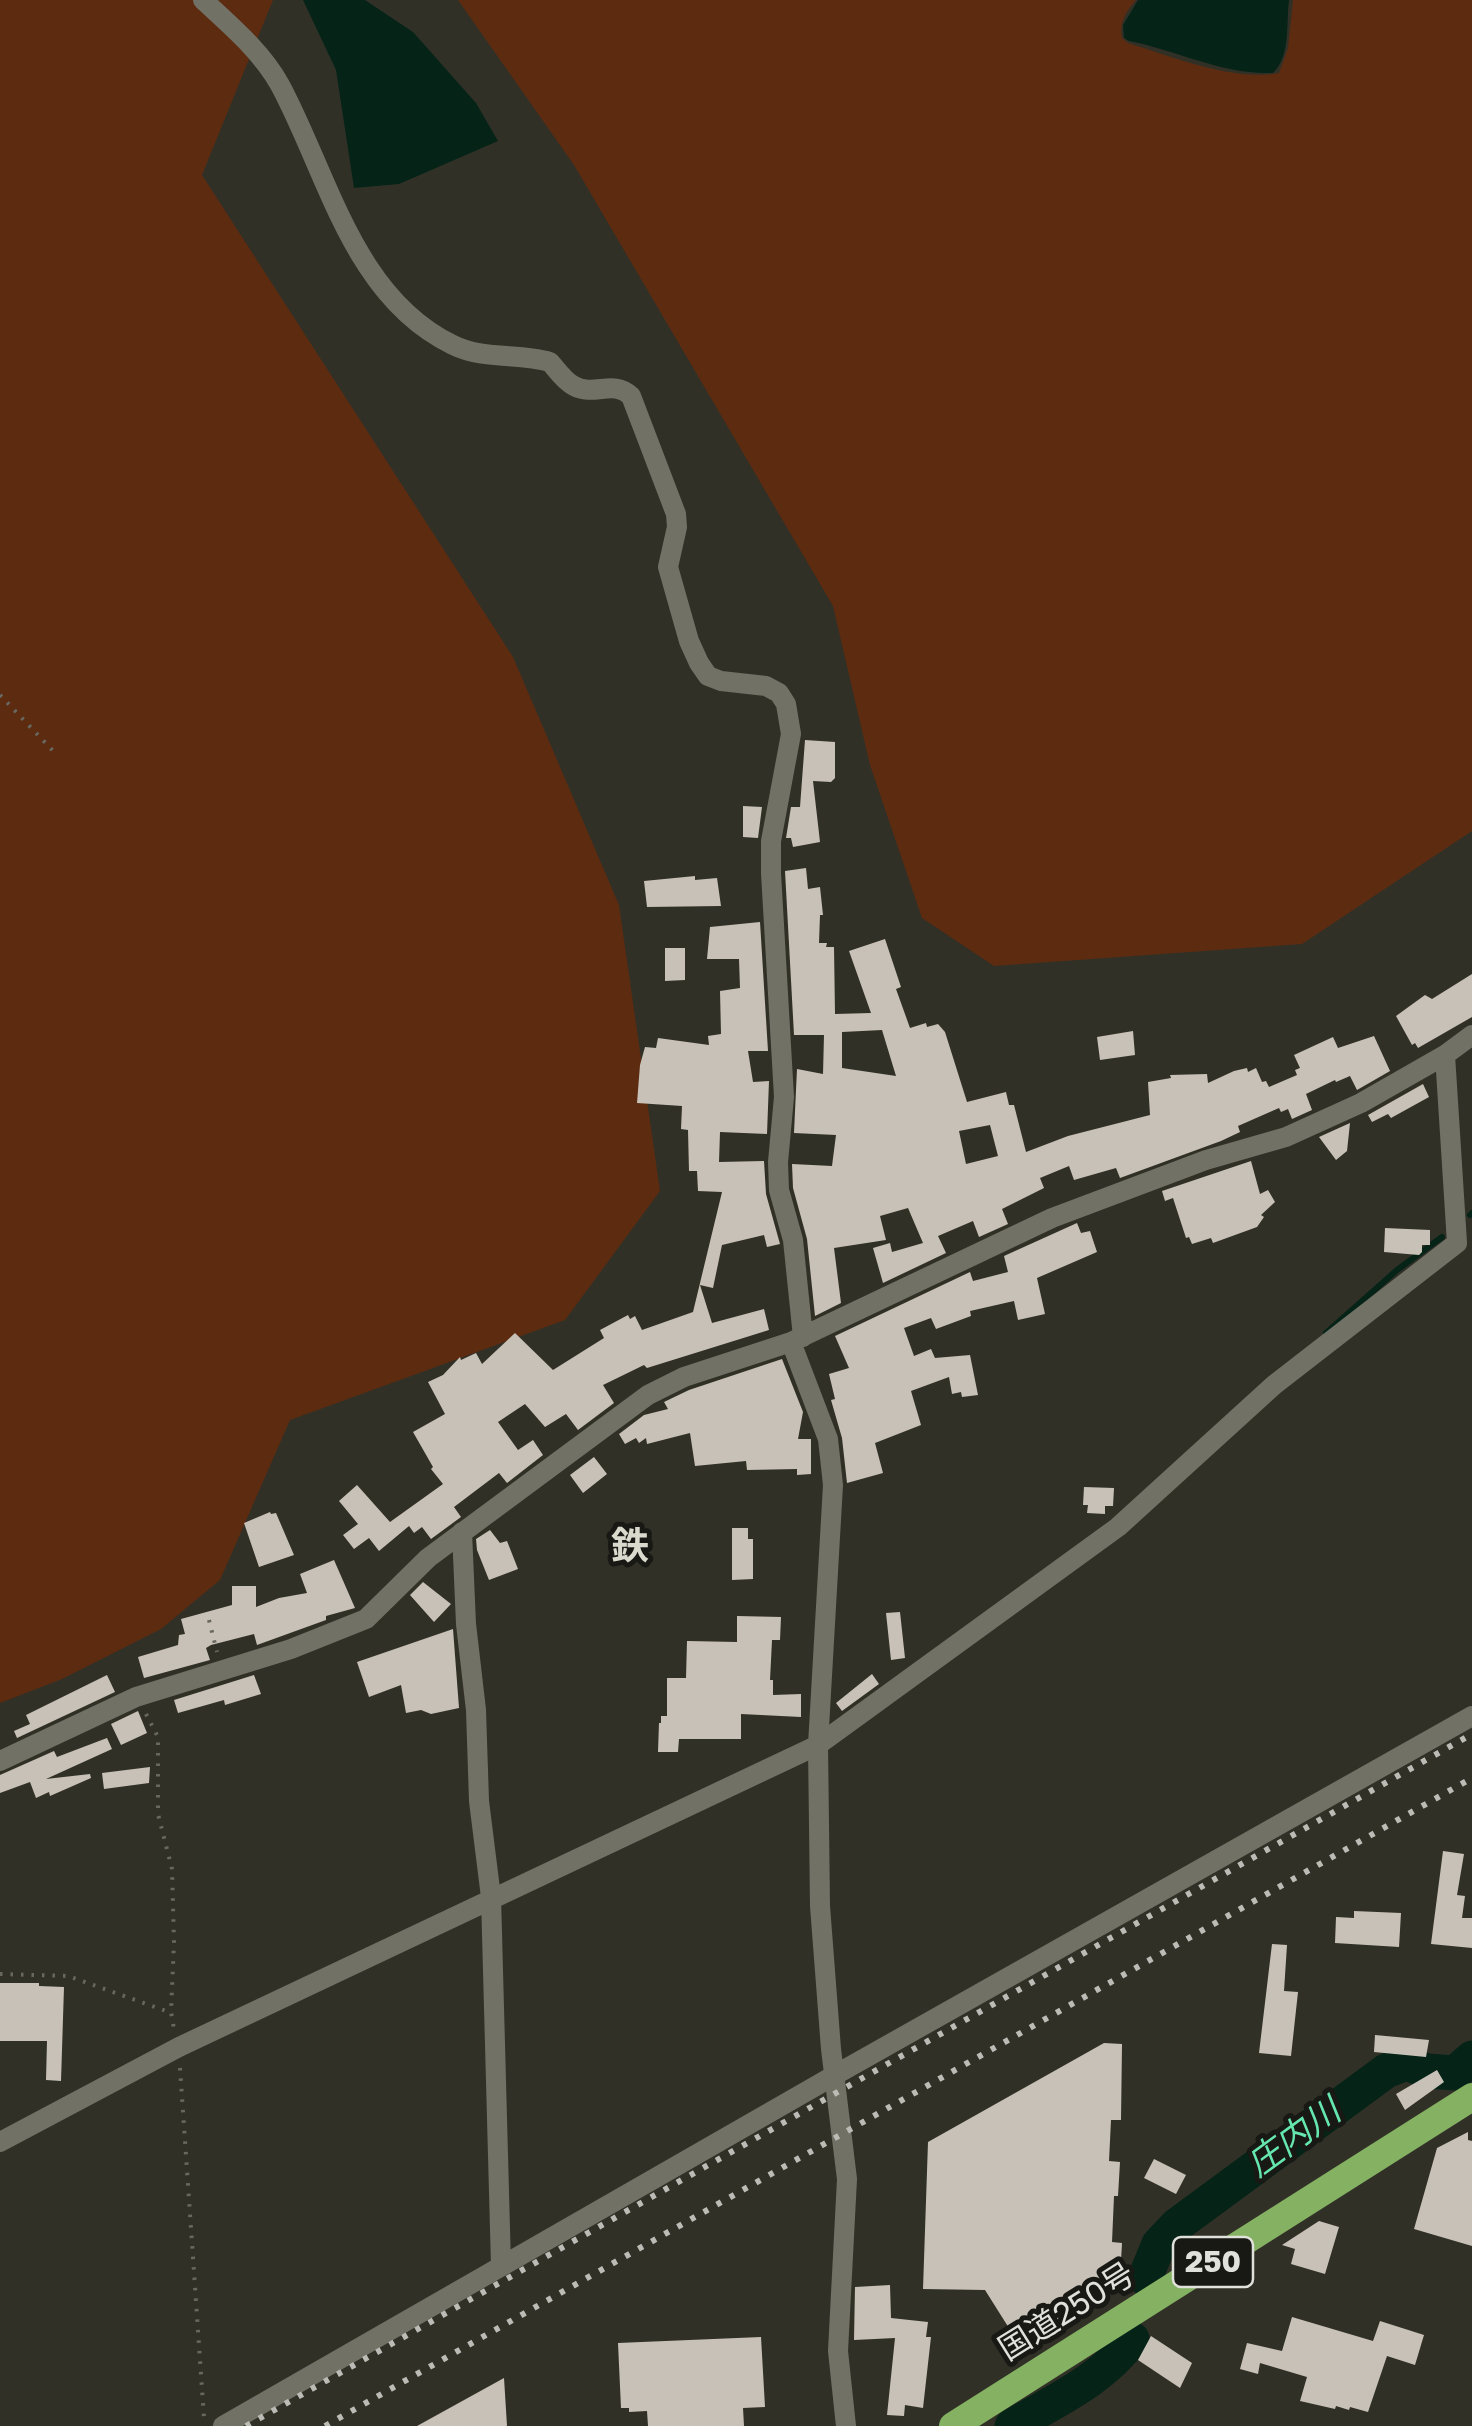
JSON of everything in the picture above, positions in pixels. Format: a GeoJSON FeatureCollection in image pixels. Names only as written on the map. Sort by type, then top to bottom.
{"type":"FeatureCollection","features":[{"type":"Feature","properties":{"kind":"highway","name":"国道250号"},"geometry":{"type":"LineString","coordinates":[[954,2426],[1472,2098]]}},
{"type":"Feature","properties":{"kind":"street"},"geometry":{"type":"LineString","coordinates":[[203,0],[244,39],[278,80],[350,237],[390,296],[432,334],[458,348],[550,362],[580,389],[616,386],[632,396],[676,514],[668,567],[699,663],[708,676],[766,686],[779,692],[786,704],[791,734],[771,842],[784,1097],[778,1162],[779,1190],[793,1240],[797,1339],[828,1439],[832,1485],[818,1745],[820,1906],[834,2075],[848,2179],[838,2351],[846,2426]]}},
{"type":"Feature","properties":{"kind":"street"},"geometry":{"type":"LineString","coordinates":[[0,1761],[136,1697],[291,1649],[366,1619],[428,1558],[462,1532],[648,1395],[684,1377],[797,1339],[1052,1218],[1206,1160],[1286,1137],[1361,1103],[1472,1035]]}},
{"type":"Feature","properties":{"kind":"street"},"geometry":{"type":"LineString","coordinates":[[0,2142],[178,2046],[818,1745],[1118,1527],[1274,1385],[1457,1243],[1445,1055]]}},
{"type":"Feature","properties":{"kind":"street"},"geometry":{"type":"LineString","coordinates":[[462,1532],[466,1624],[476,1710],[478,1801],[491,1897],[501,2266]]}},
{"type":"Feature","properties":{"kind":"street"},"geometry":{"type":"LineString","coordinates":[[223,2426],[834,2075],[1472,1716]]}},
{"type":"Feature","properties":{"kind":"path"},"geometry":{"type":"LineString","coordinates":[[0,695],[56,754]]}},
{"type":"Feature","properties":{"kind":"path"},"geometry":{"type":"LineString","coordinates":[[209,1620],[217,1645],[219,1671]]}},
{"type":"Feature","properties":{"kind":"path"},"geometry":{"type":"LineString","coordinates":[[0,1974],[68,1976],[170,2012]]}},
{"type":"Feature","properties":{"kind":"shaded area"},"geometry":{"type":"Polygon","coordinates":[[[0,0],[273,0],[202,175],[513,657],[619,905],[660,1191],[565,1320],[290,1420],[220,1580],[161,1629],[62,1679],[0,1703],[0,0]]]}},
{"type":"Feature","properties":{"kind":"shaded area"},"geometry":{"type":"Polygon","coordinates":[[[303,0],[365,0],[413,32],[476,103],[498,141],[399,184],[354,188],[336,70],[303,0]]]}},
{"type":"Feature","properties":{"kind":"shaded area"},"geometry":{"type":"Polygon","coordinates":[[[458,0],[1136,0],[1122,27],[1122,38],[1128,43],[1202,66],[1261,75],[1279,73],[1288,48],[1293,0],[1472,0],[1472,831],[1302,944],[994,966],[922,918],[870,765],[833,606],[574,165],[458,0]]]}},
{"type":"Feature","properties":{"kind":"shaded area"},"geometry":{"type":"Polygon","coordinates":[[[1138,0],[1289,0],[1283,58],[1273,73],[1254,73],[1129,41],[1124,38],[1123,25],[1138,0]]]}},
{"type":"Feature","properties":{"kind":"building"},"geometry":{"type":"Polygon","coordinates":[[[805,740],[835,742],[835,778],[831,782],[813,781],[820,842],[793,847],[791,838],[786,838],[791,807],[800,807],[805,740]]]}},
{"type":"Feature","properties":{"kind":"building"},"geometry":{"type":"Polygon","coordinates":[[[743,806],[762,807],[758,838],[743,837],[743,806]]]}},
{"type":"Feature","properties":{"kind":"building"},"geometry":{"type":"Polygon","coordinates":[[[806,868],[808,889],[820,887],[823,915],[819,943],[834,947],[835,1014],[871,1013],[849,951],[885,939],[910,1028],[938,1024],[945,1032],[967,1102],[1006,1092],[1009,1105],[1014,1105],[1026,1152],[1068,1136],[1150,1115],[1148,1082],[1171,1078],[1170,1075],[1207,1074],[1208,1083],[1234,1071],[1256,1068],[1269,1087],[1297,1075],[1295,1070],[1300,1068],[1294,1055],[1333,1037],[1338,1048],[1374,1036],[1390,1071],[1357,1090],[1350,1076],[1335,1080],[1306,1094],[1312,1110],[1292,1119],[1288,1109],[1281,1112],[1279,1108],[1238,1126],[1240,1132],[1221,1141],[1120,1178],[1116,1168],[1074,1180],[1069,1166],[1040,1178],[1044,1188],[1002,1209],[1008,1224],[979,1237],[973,1221],[938,1236],[946,1253],[883,1283],[873,1248],[890,1243],[892,1252],[923,1243],[908,1208],[880,1216],[886,1240],[834,1248],[841,1303],[815,1316],[807,1239],[793,1188],[792,1164],[832,1166],[836,1135],[794,1133],[797,1069],[823,1074],[824,1035],[794,1035],[785,871],[806,868]],[[882,1030],[842,1032],[842,1068],[896,1076],[882,1030]],[[990,1125],[959,1131],[966,1164],[998,1156],[990,1125]]]}},
{"type":"Feature","properties":{"kind":"building"},"geometry":{"type":"Polygon","coordinates":[[[695,876],[695,880],[717,878],[721,906],[647,907],[644,881],[695,876]]]}},
{"type":"Feature","properties":{"kind":"building"},"geometry":{"type":"Polygon","coordinates":[[[760,922],[768,1051],[748,1051],[753,1082],[769,1081],[767,1134],[720,1132],[719,1162],[764,1161],[766,1194],[780,1244],[767,1247],[764,1235],[722,1245],[713,1288],[700,1285],[712,1323],[764,1309],[769,1330],[647,1368],[644,1365],[603,1385],[614,1403],[578,1430],[566,1414],[545,1427],[525,1404],[498,1422],[518,1450],[533,1440],[543,1455],[507,1483],[499,1473],[454,1507],[461,1517],[431,1539],[422,1527],[414,1533],[409,1526],[379,1551],[369,1538],[354,1549],[343,1535],[358,1524],[339,1501],[357,1485],[390,1522],[443,1484],[413,1432],[445,1414],[428,1382],[443,1375],[460,1357],[461,1360],[476,1353],[482,1364],[515,1333],[553,1370],[604,1338],[600,1330],[628,1315],[630,1319],[635,1316],[642,1330],[693,1312],[722,1192],[698,1191],[697,1171],[689,1171],[688,1130],[681,1129],[682,1106],[637,1103],[640,1065],[645,1047],[656,1048],[658,1038],[709,1045],[708,1036],[721,1034],[720,991],[740,988],[739,959],[707,959],[710,927],[760,922]]]}},
{"type":"Feature","properties":{"kind":"building"},"geometry":{"type":"Polygon","coordinates":[[[665,948],[685,948],[685,980],[665,981],[665,948]]]}},
{"type":"Feature","properties":{"kind":"building"},"geometry":{"type":"Polygon","coordinates":[[[1472,974],[1472,1017],[1418,1048],[1415,1043],[1412,1045],[1396,1016],[1425,995],[1432,999],[1472,974]]]}},
{"type":"Feature","properties":{"kind":"building"},"geometry":{"type":"Polygon","coordinates":[[[1133,1031],[1135,1055],[1100,1060],[1097,1037],[1133,1031]]]}},
{"type":"Feature","properties":{"kind":"building"},"geometry":{"type":"Polygon","coordinates":[[[1423,1084],[1429,1097],[1391,1118],[1388,1114],[1372,1122],[1368,1115],[1423,1084]]]}},
{"type":"Feature","properties":{"kind":"building"},"geometry":{"type":"Polygon","coordinates":[[[1350,1123],[1347,1151],[1336,1160],[1319,1137],[1350,1123]]]}},
{"type":"Feature","properties":{"kind":"building"},"geometry":{"type":"Polygon","coordinates":[[[1251,1161],[1260,1194],[1268,1190],[1275,1202],[1261,1215],[1264,1217],[1257,1227],[1213,1243],[1211,1238],[1192,1244],[1186,1238],[1173,1198],[1165,1201],[1162,1191],[1251,1161]]]}},
{"type":"Feature","properties":{"kind":"building"},"geometry":{"type":"Polygon","coordinates":[[[1077,1223],[1081,1233],[1090,1231],[1097,1252],[1037,1278],[1045,1314],[1018,1320],[1014,1301],[970,1311],[971,1316],[936,1329],[931,1318],[904,1328],[914,1356],[931,1349],[935,1358],[970,1355],[978,1395],[952,1394],[949,1377],[911,1391],[921,1425],[875,1443],[883,1473],[847,1483],[829,1374],[849,1368],[835,1336],[970,1272],[973,1281],[1008,1272],[1004,1256],[1077,1223]]]}},
{"type":"Feature","properties":{"kind":"building"},"geometry":{"type":"Polygon","coordinates":[[[1385,1228],[1430,1230],[1430,1245],[1422,1245],[1419,1255],[1384,1252],[1385,1228]]]}},
{"type":"Feature","properties":{"kind":"building"},"geometry":{"type":"Polygon","coordinates":[[[782,1359],[803,1412],[798,1439],[811,1439],[811,1474],[797,1475],[797,1469],[747,1470],[746,1461],[695,1466],[690,1433],[647,1444],[646,1438],[639,1443],[636,1438],[625,1444],[619,1434],[644,1415],[668,1409],[664,1402],[689,1390],[782,1359]]]}},
{"type":"Feature","properties":{"kind":"building"},"geometry":{"type":"Polygon","coordinates":[[[594,1457],[607,1474],[583,1493],[570,1475],[594,1457]]]}},
{"type":"Feature","properties":{"kind":"building"},"geometry":{"type":"Polygon","coordinates":[[[1084,1487],[1114,1488],[1113,1506],[1105,1506],[1105,1514],[1087,1513],[1088,1505],[1083,1505],[1084,1487]]]}},
{"type":"Feature","properties":{"kind":"building"},"geometry":{"type":"Polygon","coordinates":[[[276,1513],[294,1555],[259,1567],[244,1523],[276,1513]]]}},
{"type":"Feature","properties":{"kind":"building"},"geometry":{"type":"Polygon","coordinates":[[[732,1528],[748,1528],[748,1539],[753,1539],[753,1579],[732,1580],[732,1528]]]}},
{"type":"Feature","properties":{"kind":"building"},"geometry":{"type":"Polygon","coordinates":[[[490,1530],[500,1543],[507,1541],[518,1569],[489,1580],[476,1539],[490,1530]]]}},
{"type":"Feature","properties":{"kind":"building"},"geometry":{"type":"Polygon","coordinates":[[[334,1560],[355,1608],[257,1645],[254,1634],[211,1645],[206,1648],[210,1660],[144,1678],[138,1657],[178,1645],[179,1635],[185,1634],[181,1619],[232,1605],[232,1586],[256,1586],[256,1607],[307,1593],[300,1574],[334,1560]]]}},
{"type":"Feature","properties":{"kind":"building"},"geometry":{"type":"Polygon","coordinates":[[[423,1582],[451,1604],[434,1622],[410,1595],[423,1582]]]}},
{"type":"Feature","properties":{"kind":"building"},"geometry":{"type":"Polygon","coordinates":[[[900,1612],[905,1658],[891,1660],[886,1613],[900,1612]]]}},
{"type":"Feature","properties":{"kind":"building"},"geometry":{"type":"Polygon","coordinates":[[[737,1616],[781,1617],[780,1640],[772,1640],[773,1695],[801,1694],[801,1717],[741,1714],[741,1739],[679,1739],[678,1752],[658,1752],[659,1723],[661,1716],[667,1716],[667,1678],[686,1678],[687,1641],[737,1642],[737,1616]]]}},
{"type":"Feature","properties":{"kind":"building"},"geometry":{"type":"Polygon","coordinates":[[[453,1629],[459,1708],[431,1714],[421,1710],[406,1713],[401,1685],[369,1697],[357,1662],[453,1629]]]}},
{"type":"Feature","properties":{"kind":"building"},"geometry":{"type":"Polygon","coordinates":[[[872,1674],[879,1684],[842,1711],[836,1703],[872,1674]]]}},
{"type":"Feature","properties":{"kind":"building"},"geometry":{"type":"Polygon","coordinates":[[[107,1675],[115,1692],[17,1738],[14,1731],[30,1724],[26,1715],[107,1675]]]}},
{"type":"Feature","properties":{"kind":"building"},"geometry":{"type":"Polygon","coordinates":[[[254,1675],[261,1694],[178,1713],[174,1700],[254,1675]]]}},
{"type":"Feature","properties":{"kind":"building"},"geometry":{"type":"Polygon","coordinates":[[[138,1711],[147,1733],[121,1745],[111,1724],[138,1711]]]}},
{"type":"Feature","properties":{"kind":"building"},"geometry":{"type":"Polygon","coordinates":[[[107,1738],[112,1749],[46,1779],[90,1774],[91,1778],[50,1796],[49,1792],[36,1798],[30,1782],[0,1793],[0,1775],[54,1751],[57,1757],[107,1738]]]}},
{"type":"Feature","properties":{"kind":"building"},"geometry":{"type":"Polygon","coordinates":[[[150,1767],[149,1783],[104,1789],[102,1773],[150,1767]]]}},
{"type":"Feature","properties":{"kind":"building"},"geometry":{"type":"Polygon","coordinates":[[[1443,1851],[1464,1854],[1457,1895],[1465,1896],[1462,1918],[1472,1918],[1472,1948],[1431,1944],[1443,1851]]]}},
{"type":"Feature","properties":{"kind":"building"},"geometry":{"type":"Polygon","coordinates":[[[1354,1911],[1401,1913],[1399,1947],[1335,1943],[1336,1917],[1354,1918],[1354,1911]]]}},
{"type":"Feature","properties":{"kind":"building"},"geometry":{"type":"Polygon","coordinates":[[[1272,1944],[1287,1945],[1284,1991],[1298,1992],[1291,2056],[1259,2053],[1272,1944]]]}},
{"type":"Feature","properties":{"kind":"building"},"geometry":{"type":"Polygon","coordinates":[[[0,1983],[64,1987],[61,2081],[46,2080],[47,2041],[0,2041],[0,1983]]]}},
{"type":"Feature","properties":{"kind":"building"},"geometry":{"type":"Polygon","coordinates":[[[1375,2035],[1429,2040],[1426,2057],[1374,2052],[1375,2035]]]}},
{"type":"Feature","properties":{"kind":"building"},"geometry":{"type":"Polygon","coordinates":[[[1104,2043],[1122,2044],[1121,2120],[1111,2120],[1109,2161],[1120,2162],[1112,2242],[1122,2243],[1120,2279],[1111,2293],[1019,2344],[985,2290],[923,2289],[928,2142],[1104,2043]]]}},
{"type":"Feature","properties":{"kind":"building"},"geometry":{"type":"Polygon","coordinates":[[[1437,2070],[1444,2082],[1405,2110],[1396,2094],[1437,2070]]]}},
{"type":"Feature","properties":{"kind":"building"},"geometry":{"type":"Polygon","coordinates":[[[1468,2132],[1468,2140],[1472,2141],[1472,2246],[1414,2229],[1437,2148],[1468,2132]]]}},
{"type":"Feature","properties":{"kind":"building"},"geometry":{"type":"Polygon","coordinates":[[[1154,2159],[1186,2175],[1176,2194],[1144,2178],[1154,2159]]]}},
{"type":"Feature","properties":{"kind":"building"},"geometry":{"type":"Polygon","coordinates":[[[1319,2221],[1339,2227],[1325,2274],[1291,2264],[1295,2249],[1282,2245],[1319,2221]]]}},
{"type":"Feature","properties":{"kind":"building"},"geometry":{"type":"Polygon","coordinates":[[[890,2285],[891,2318],[928,2322],[926,2337],[931,2337],[923,2408],[905,2405],[904,2416],[887,2415],[895,2338],[854,2340],[855,2287],[890,2285]]]}},
{"type":"Feature","properties":{"kind":"building"},"geometry":{"type":"Polygon","coordinates":[[[1292,2317],[1373,2341],[1380,2321],[1424,2335],[1415,2365],[1387,2356],[1368,2412],[1350,2407],[1335,2409],[1300,2401],[1307,2377],[1260,2363],[1258,2374],[1240,2369],[1247,2343],[1282,2351],[1292,2317]]]}},
{"type":"Feature","properties":{"kind":"building"},"geometry":{"type":"Polygon","coordinates":[[[1151,2336],[1192,2363],[1180,2388],[1138,2360],[1151,2336]]]}},
{"type":"Feature","properties":{"kind":"building"},"geometry":{"type":"Polygon","coordinates":[[[761,2337],[765,2407],[743,2408],[744,2426],[648,2426],[647,2411],[629,2412],[629,2408],[621,2408],[618,2343],[761,2337]]]}},
{"type":"Feature","properties":{"kind":"building"},"geometry":{"type":"Polygon","coordinates":[[[504,2378],[507,2426],[417,2426],[504,2378]]]}},
{"type":"Feature","properties":{"kind":"waterway"},"geometry":{"type":"LineString","coordinates":[[1326,1333],[1397,1270],[1442,1237]]}},
{"type":"Feature","properties":{"kind":"waterway","name":"庄内川"},"geometry":{"type":"LineString","coordinates":[[1145,2278],[1159,2244],[1177,2225],[1386,2071],[1406,2063],[1427,2071],[1455,2073],[1472,2058]]}},
{"type":"Feature","properties":{"kind":"waterway","name":"庄内川"},"geometry":{"type":"LineString","coordinates":[[1012,2426],[1093,2378],[1132,2339]]}},
{"type":"Feature","properties":{"kind":"railway"},"geometry":{"type":"LineString","coordinates":[[246,2426],[1472,1734]]}},
{"type":"Feature","properties":{"kind":"railway"},"geometry":{"type":"LineString","coordinates":[[325,2426],[1472,1778]]}},
{"type":"Feature","properties":{"kind":"district","name":"鉄"},"geometry":{"type":"Point","coordinates":[630,1547]}}]}
